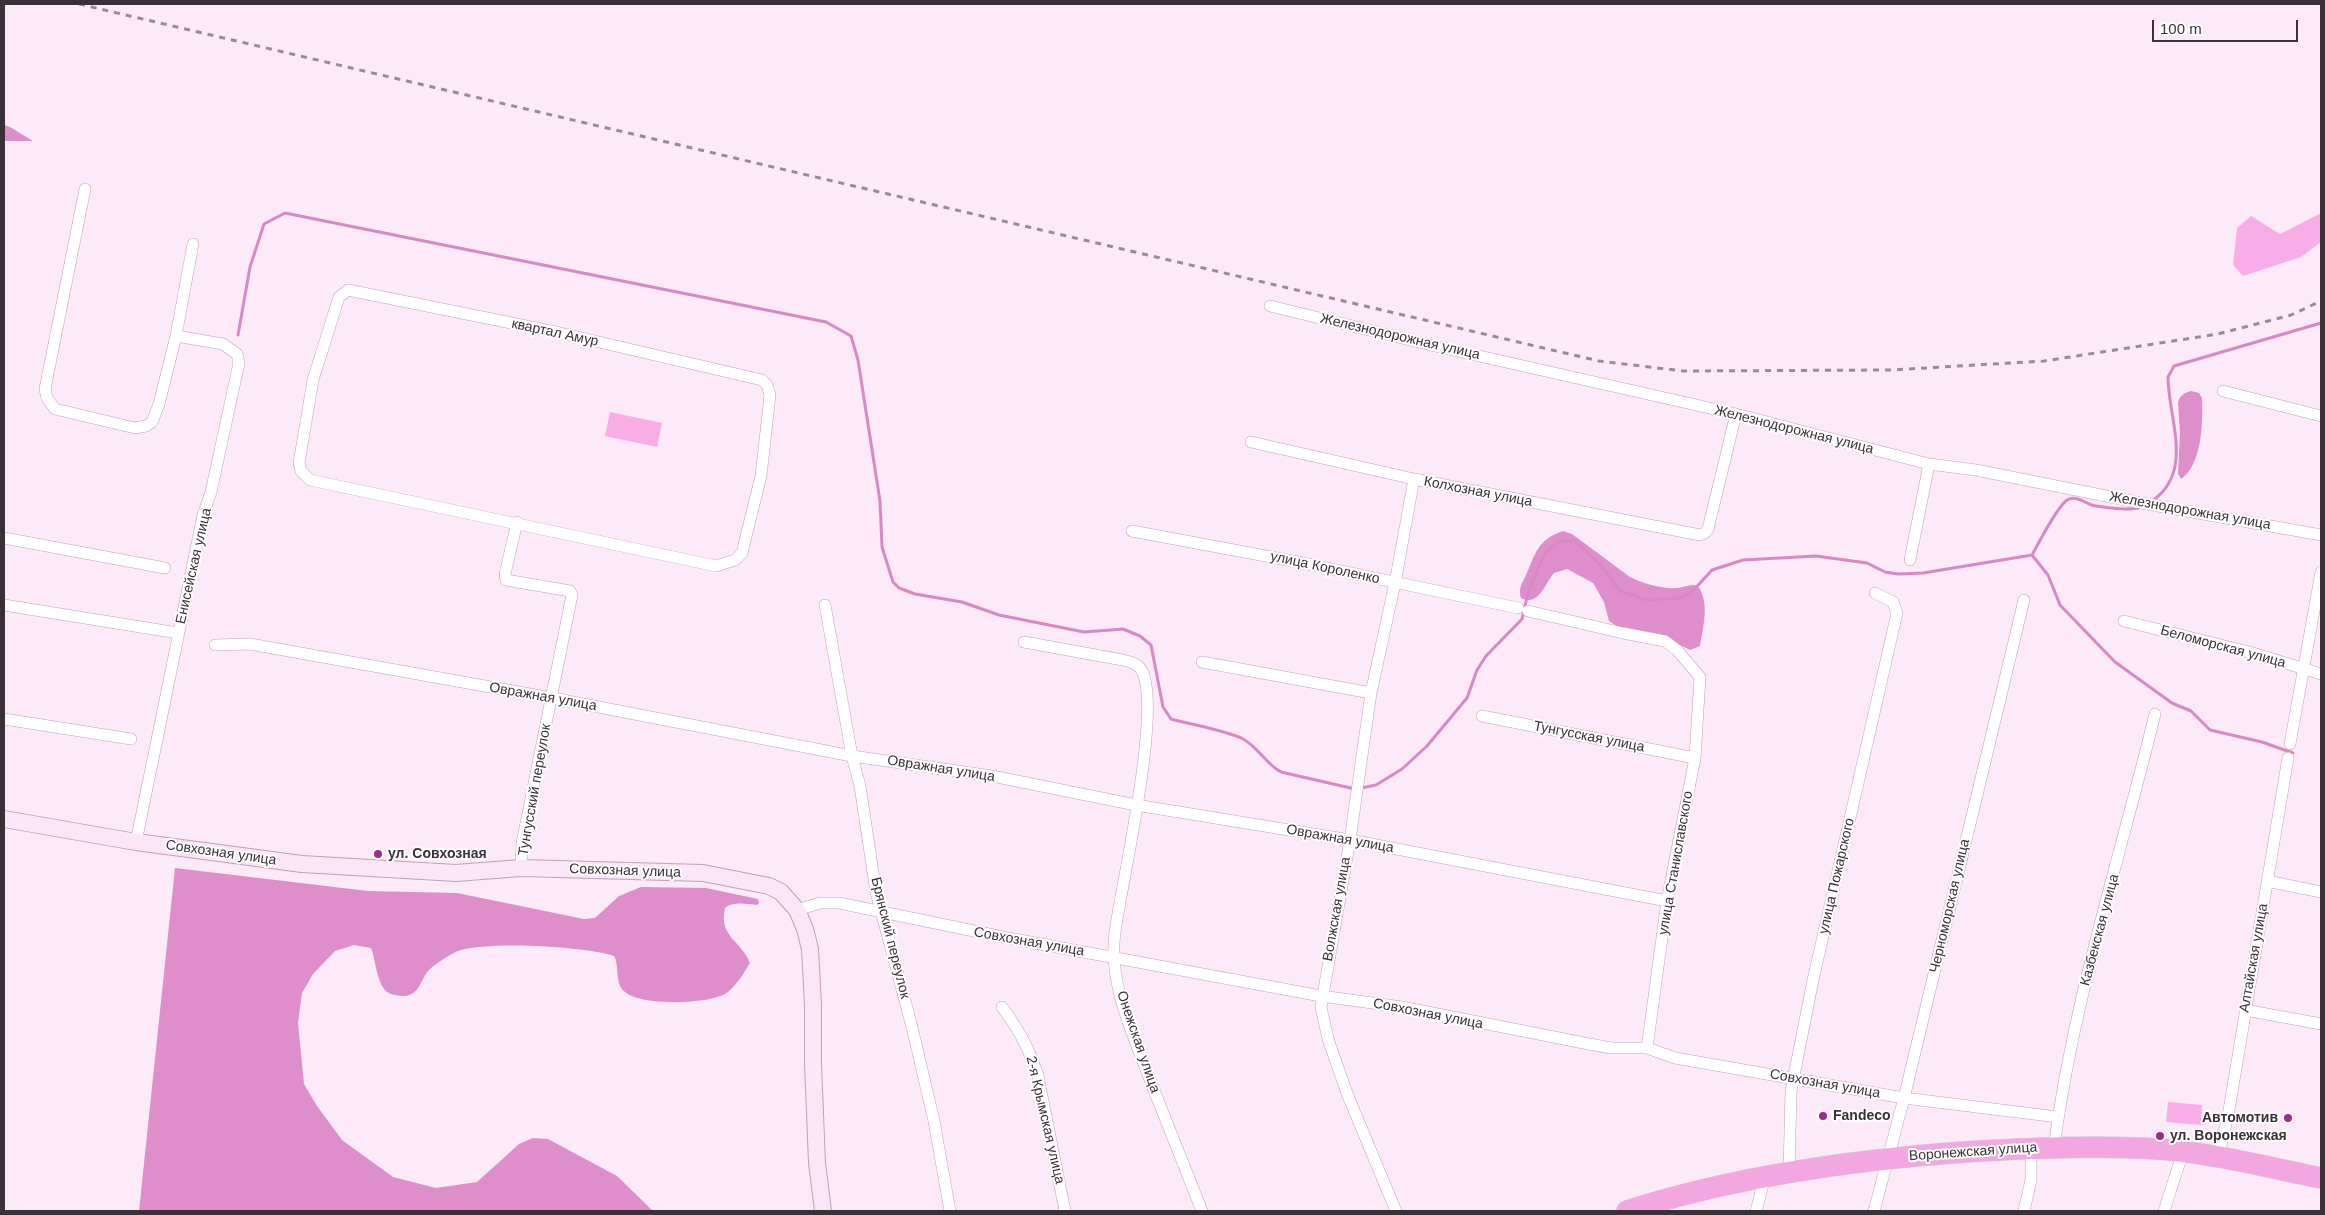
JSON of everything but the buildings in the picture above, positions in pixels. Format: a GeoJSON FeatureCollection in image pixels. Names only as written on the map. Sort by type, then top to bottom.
{"type":"FeatureCollection","features":[{"type":"Feature","properties":{"kind":"highway","name":"Воронежская улица"},"geometry":{"type":"LineString","coordinates":[[1627,1211],[1789,1172],[1887,1158],[2031,1148],[2157,1149],[2218,1158],[2321,1178]]}},
{"type":"Feature","properties":{"kind":"main road","name":"Совхозная улица"},"geometry":{"type":"LineString","coordinates":[[4,820],[136,842],[302,864],[456,873],[521,868],[703,873],[770,886],[781,892],[796,910]]}},
{"type":"Feature","properties":{"kind":"main road"},"geometry":{"type":"LineString","coordinates":[[796,910],[805,929],[810,949],[817,1162],[823,1211]]}},
{"type":"Feature","properties":{"kind":"street"},"geometry":{"type":"LineString","coordinates":[[85,189],[45,389],[51,405],[62,411],[126,426],[146,426],[152,422],[158,409],[176,336],[193,244]]}},
{"type":"Feature","properties":{"kind":"street","name":"квартал Амур"},"geometry":{"type":"LineString","coordinates":[[355,291],[556,332],[758,378],[767,385],[770,395],[761,476],[742,553],[735,560],[716,566],[516,522],[310,480],[301,471],[299,463],[314,380],[339,297],[343,292],[355,291]]}},
{"type":"Feature","properties":{"kind":"street","name":"Железнодорожная улица"},"geometry":{"type":"LineString","coordinates":[[1270,306],[1435,346],[1736,414],[1929,464],[1976,470],[2136,502],[2321,535]]}},
{"type":"Feature","properties":{"kind":"street","name":"Енисейская улица"},"geometry":{"type":"LineString","coordinates":[[136,842],[203,515],[211,492],[239,363],[237,354],[223,344],[176,336]]}},
{"type":"Feature","properties":{"kind":"street"},"geometry":{"type":"LineString","coordinates":[[2223,391],[2321,416]]}},
{"type":"Feature","properties":{"kind":"street","name":"Колхозная улица"},"geometry":{"type":"LineString","coordinates":[[1251,442],[1414,479],[1692,535],[1705,533],[1708,529],[1736,414]]}},
{"type":"Feature","properties":{"kind":"street"},"geometry":{"type":"LineString","coordinates":[[1910,560],[1929,464]]}},
{"type":"Feature","properties":{"kind":"street","name":"Волжская улица"},"geometry":{"type":"LineString","coordinates":[[1396,1211],[1345,1088],[1323,1021],[1321,996],[1350,840],[1358,773],[1371,693],[1395,583],[1414,479]]}},
{"type":"Feature","properties":{"kind":"street","name":"Тунгусский переулок"},"geometry":{"type":"LineString","coordinates":[[516,522],[505,574],[506,580],[570,592],[572,595],[522,842],[521,868]]}},
{"type":"Feature","properties":{"kind":"street","name":"улица Короленко"},"geometry":{"type":"LineString","coordinates":[[1132,530],[1395,583],[1665,641],[1677,650],[1700,677]]}},
{"type":"Feature","properties":{"kind":"street"},"geometry":{"type":"LineString","coordinates":[[4,538],[165,568]]}},
{"type":"Feature","properties":{"kind":"street"},"geometry":{"type":"LineString","coordinates":[[2290,744],[2321,572]]}},
{"type":"Feature","properties":{"kind":"street","name":"улица Пожарского"},"geometry":{"type":"LineString","coordinates":[[1789,1172],[1789,1113],[1793,1079],[1897,613],[1893,602],[1874,593]]}},
{"type":"Feature","properties":{"kind":"street","name":"Черноморская улица"},"geometry":{"type":"LineString","coordinates":[[1874,1211],[1904,1098],[2024,600]]}},
{"type":"Feature","properties":{"kind":"street"},"geometry":{"type":"LineString","coordinates":[[4,605],[178,633]]}},
{"type":"Feature","properties":{"kind":"street","name":"Брянский переулок"},"geometry":{"type":"LineString","coordinates":[[825,605],[852,756],[860,786],[881,913],[912,1027],[934,1121],[950,1211]]}},
{"type":"Feature","properties":{"kind":"street","name":"Беломорская улица"},"geometry":{"type":"LineString","coordinates":[[2124,621],[2253,653],[2321,674]]}},
{"type":"Feature","properties":{"kind":"street"},"geometry":{"type":"LineString","coordinates":[[1024,642],[1123,660],[1136,664],[1141,669],[1145,678],[1148,722],[1136,805]]}},
{"type":"Feature","properties":{"kind":"street","name":"Овражная улица"},"geometry":{"type":"LineString","coordinates":[[215,645],[250,644],[552,698],[852,756],[992,776],[1136,805],[1350,840],[1667,901]]}},
{"type":"Feature","properties":{"kind":"street"},"geometry":{"type":"LineString","coordinates":[[1202,662],[1371,693]]}},
{"type":"Feature","properties":{"kind":"street","name":"улица Станиславского"},"geometry":{"type":"LineString","coordinates":[[1647,1048],[1667,901],[1695,758],[1700,677]]}},
{"type":"Feature","properties":{"kind":"street","name":"Казбекская улица"},"geometry":{"type":"LineString","coordinates":[[2054,1148],[2058,1117],[2078,1015],[2155,714]]}},
{"type":"Feature","properties":{"kind":"street","name":"Тунгусская улица"},"geometry":{"type":"LineString","coordinates":[[1482,716],[1695,758]]}},
{"type":"Feature","properties":{"kind":"street"},"geometry":{"type":"LineString","coordinates":[[4,719],[131,738]]}},
{"type":"Feature","properties":{"kind":"street","name":"Алтайская улица"},"geometry":{"type":"LineString","coordinates":[[2218,1158],[2228,1116],[2288,758]]}},
{"type":"Feature","properties":{"kind":"street","name":"Онежская улица"},"geometry":{"type":"LineString","coordinates":[[1136,805],[1115,933],[1118,987],[1124,1009],[1202,1211]]}},
{"type":"Feature","properties":{"kind":"street"},"geometry":{"type":"LineString","coordinates":[[2267,881],[2321,892]]}},
{"type":"Feature","properties":{"kind":"street","name":"Совхозная улица"},"geometry":{"type":"LineString","coordinates":[[796,910],[820,903],[839,903],[881,913],[1321,996],[1402,1006],[1486,1025],[1612,1048],[1647,1048],[1675,1058],[1904,1098],[2058,1117]]}},
{"type":"Feature","properties":{"kind":"street","name":"2-я Крымская улица"},"geometry":{"type":"LineString","coordinates":[[1002,1007],[1021,1033],[1038,1076],[1065,1211]]}},
{"type":"Feature","properties":{"kind":"street"},"geometry":{"type":"LineString","coordinates":[[2245,1010],[2321,1024]]}},
{"type":"Feature","properties":{"kind":"street"},"geometry":{"type":"LineString","coordinates":[[2024,1211],[2031,1180],[2031,1148]]}},
{"type":"Feature","properties":{"kind":"street"},"geometry":{"type":"LineString","coordinates":[[2164,1211],[2183,1152]]}},
{"type":"Feature","properties":{"kind":"street"},"geometry":{"type":"LineString","coordinates":[[1756,1211],[1765,1177]]}},
{"type":"Feature","properties":{"kind":"shaded area"},"geometry":{"type":"Polygon","coordinates":[[[4,125],[10,127],[33,141],[4,141],[4,125]]]}},
{"type":"Feature","properties":{"kind":"shaded area"},"geometry":{"type":"Polygon","coordinates":[[[2321,213],[2321,242],[2301,257],[2243,276],[2233,265],[2237,228],[2251,216],[2280,234],[2321,213]]]}},
{"type":"Feature","properties":{"kind":"shaded area"},"geometry":{"type":"Polygon","coordinates":[[[2191,391],[2199,393],[2202,398],[2200,442],[2193,464],[2181,479],[2178,474],[2180,433],[2178,403],[2182,395],[2191,391]]]}},
{"type":"Feature","properties":{"kind":"shaded area"},"geometry":{"type":"Polygon","coordinates":[[[610,412],[662,423],[657,447],[605,436],[610,412]]]}},
{"type":"Feature","properties":{"kind":"shaded area"},"geometry":{"type":"Polygon","coordinates":[[[1563,531],[1572,534],[1635,580],[1666,588],[1698,586],[1702,593],[1705,607],[1700,646],[1690,650],[1660,635],[1617,626],[1609,621],[1604,602],[1593,583],[1567,569],[1554,573],[1537,597],[1527,600],[1521,598],[1521,586],[1538,548],[1548,539],[1563,531]]]}},
{"type":"Feature","properties":{"kind":"shaded area"},"geometry":{"type":"Polygon","coordinates":[[[175,868],[368,891],[457,893],[584,919],[595,918],[619,896],[641,887],[706,888],[758,899],[759,903],[757,905],[736,904],[725,908],[725,926],[750,963],[727,993],[714,998],[672,1002],[644,1000],[633,997],[625,992],[619,984],[614,956],[559,947],[536,946],[491,946],[455,952],[429,970],[417,990],[409,995],[398,996],[385,990],[379,980],[371,948],[354,945],[335,951],[313,974],[302,993],[298,1023],[304,1084],[317,1106],[342,1140],[393,1177],[436,1188],[477,1182],[519,1144],[533,1138],[548,1139],[617,1176],[653,1211],[139,1211],[175,868]]]}},
{"type":"Feature","properties":{"kind":"shaded area"},"geometry":{"type":"Polygon","coordinates":[[[2168,1102],[2202,1105],[2201,1125],[2166,1122],[2168,1102]]]}},
{"type":"Feature","properties":{"kind":"waterway"},"geometry":{"type":"LineString","coordinates":[[238,335],[250,267],[264,224],[285,213],[826,322],[851,336],[858,360],[880,501],[882,547],[893,582],[899,588],[915,594],[962,602],[999,615],[1084,632],[1123,629],[1140,636],[1151,645],[1163,707],[1171,719],[1218,730],[1243,739],[1281,772],[1355,789]]}},
{"type":"Feature","properties":{"kind":"waterway"},"geometry":{"type":"LineString","coordinates":[[2152,501],[2165,489],[2173,475],[2176,460],[2176,444],[2168,377],[2174,366],[2321,323]]}},
{"type":"Feature","properties":{"kind":"waterway"},"geometry":{"type":"LineString","coordinates":[[1361,788],[1376,785],[1402,769],[1427,746],[1467,698],[1477,670],[1486,656],[1522,619],[1528,593],[1545,553],[1560,541],[1575,541],[1600,564],[1620,591],[1647,600],[1680,598],[1690,594],[1712,570],[1743,560],[1816,556],[1867,563],[1885,572],[1898,574],[1923,573],[2032,555],[2053,518],[2070,498],[2082,500],[2093,505],[2113,508],[2131,509],[2142,507]]}},
{"type":"Feature","properties":{"kind":"waterway"},"geometry":{"type":"LineString","coordinates":[[2032,555],[2048,575],[2060,605],[2115,662],[2172,703],[2191,711],[2210,730],[2262,742],[2293,753]]}},
{"type":"Feature","properties":{"kind":"railway"},"geometry":{"type":"LineString","coordinates":[[79,4],[1599,361],[1683,371],[1891,370],[2044,361],[2218,334],[2291,315],[2321,301]]}},
{"type":"Feature","properties":{"kind":"place","name":"ул. Совхозная"},"geometry":{"type":"Point","coordinates":[378,854]}},
{"type":"Feature","properties":{"kind":"place","name":"Fandeco"},"geometry":{"type":"Point","coordinates":[1823,1116]}},
{"type":"Feature","properties":{"kind":"place","name":"Автомотив"},"geometry":{"type":"Point","coordinates":[2288,1118]}},
{"type":"Feature","properties":{"kind":"place","name":"ул. Воронежская"},"geometry":{"type":"Point","coordinates":[2160,1136]}}]}
